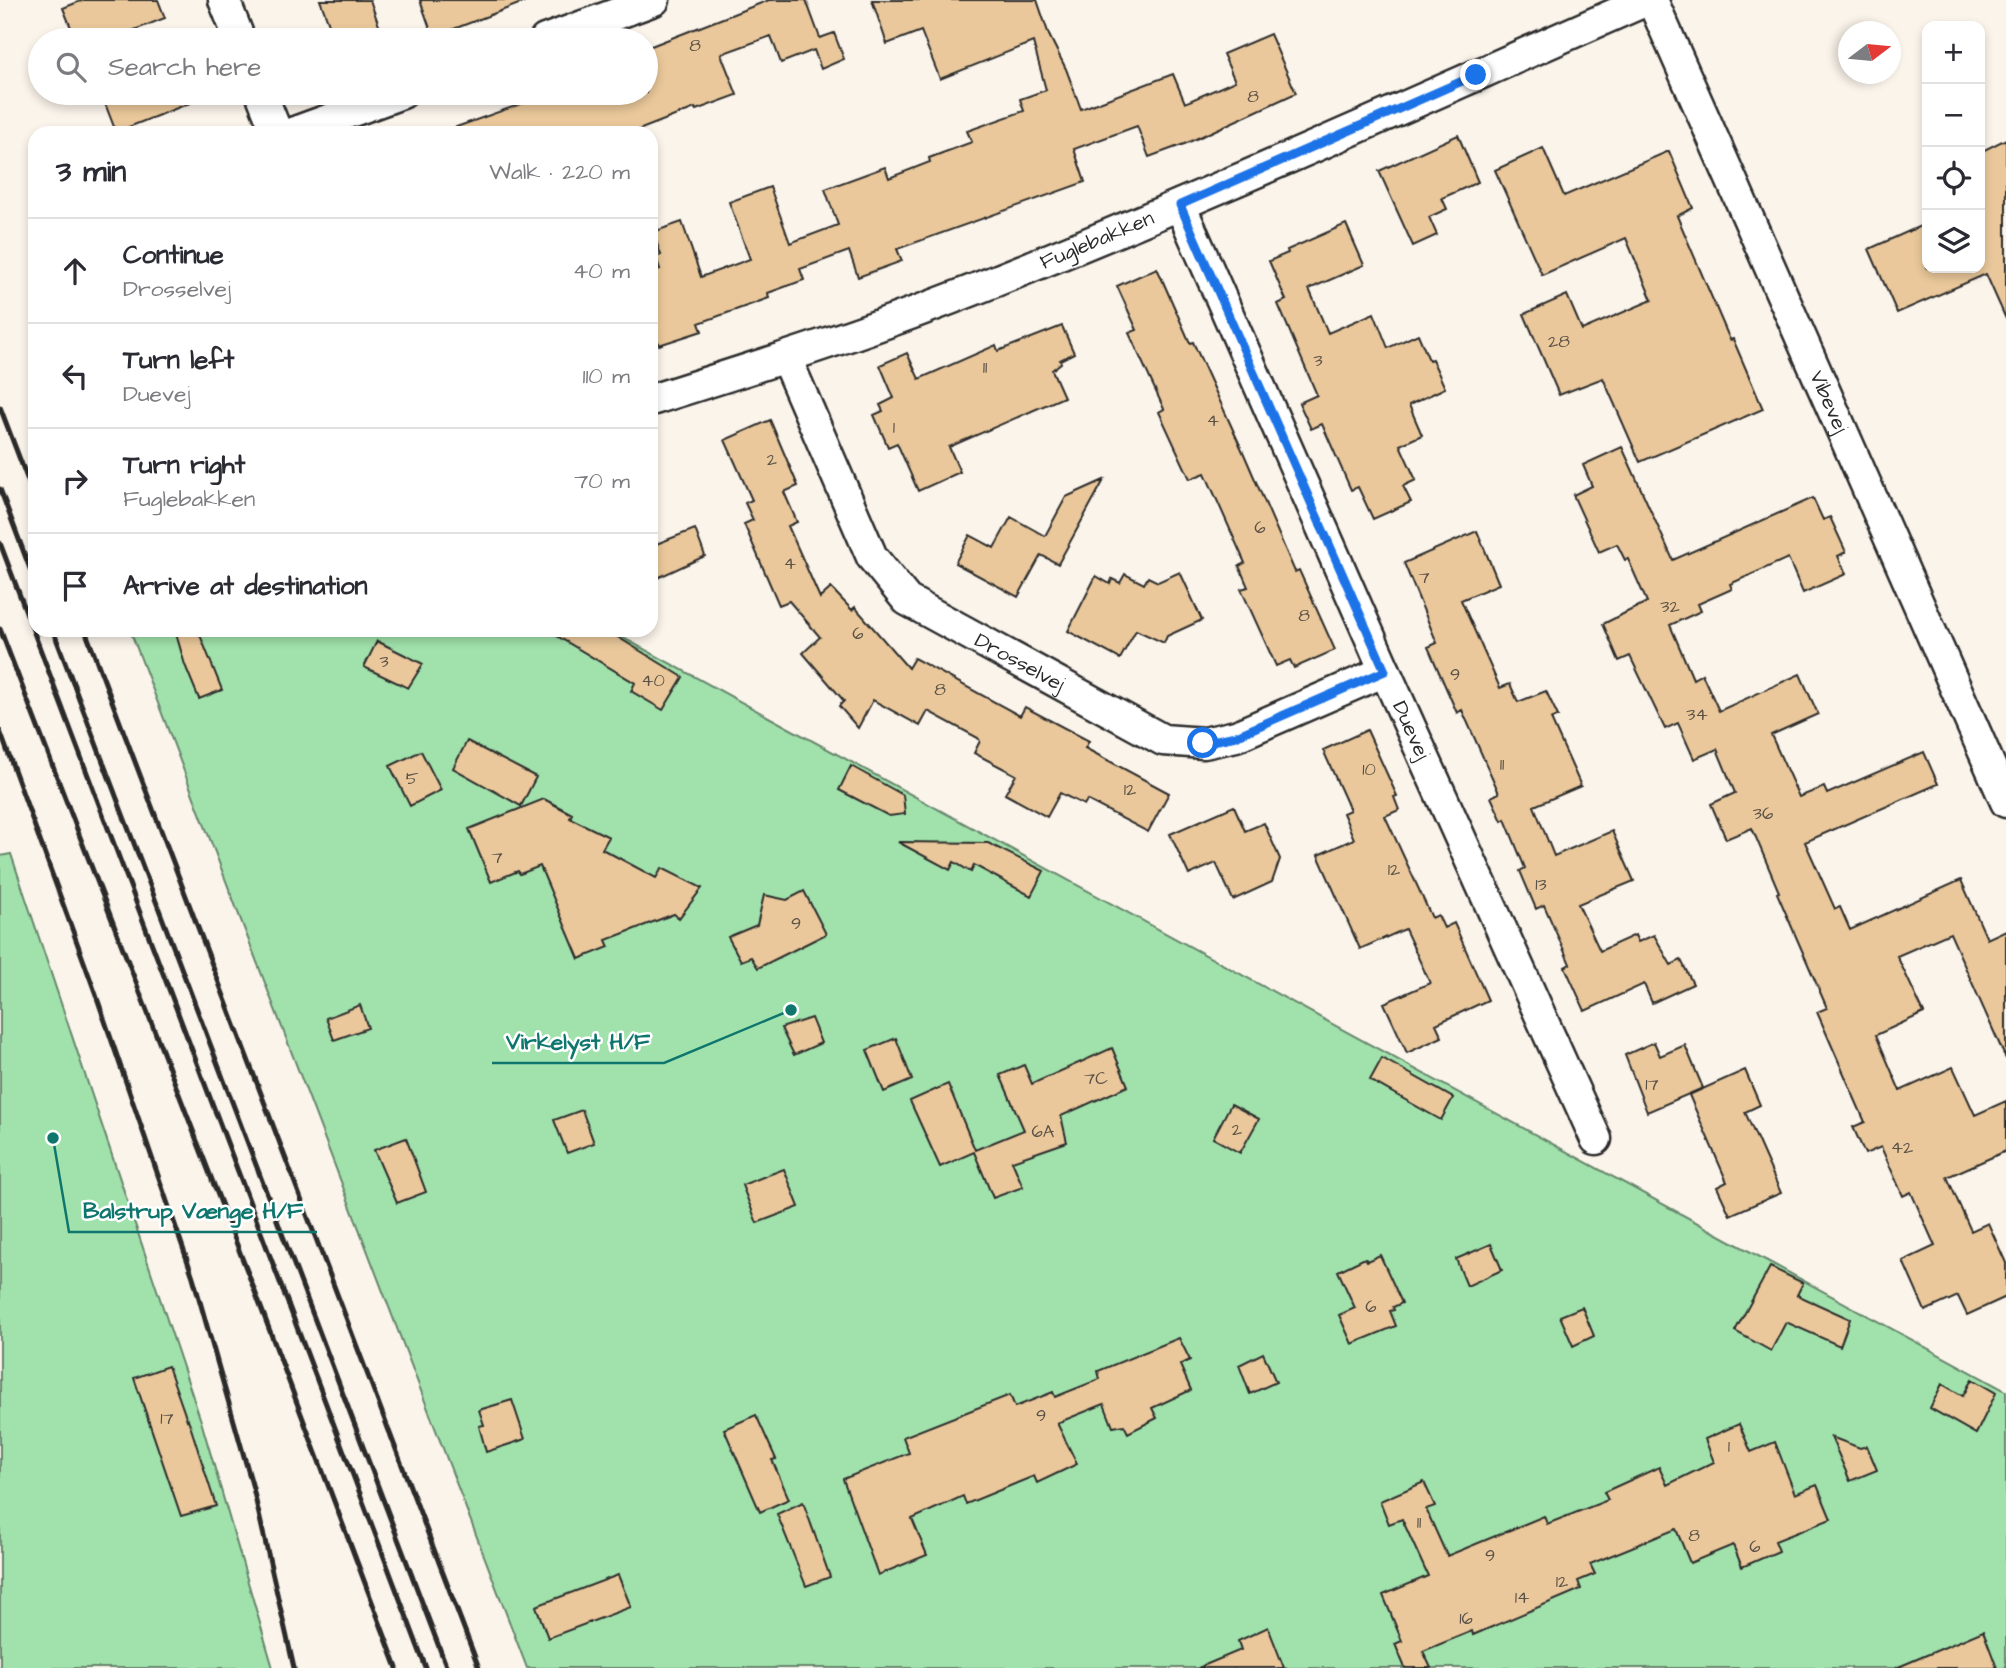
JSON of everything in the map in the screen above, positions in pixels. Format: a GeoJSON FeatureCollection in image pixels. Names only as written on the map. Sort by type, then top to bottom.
{"type":"FeatureCollection","features":[{"type":"Feature","properties":{"kind":"street"},"geometry":{"type":"LineString","coordinates":[[224,0],[235,28]]}},
{"type":"Feature","properties":{"kind":"street"},"geometry":{"type":"LineString","coordinates":[[578,28],[654,0]]}},
{"type":"Feature","properties":{"kind":"street","name":"Fuglebakken"},"geometry":{"type":"LineString","coordinates":[[658,398],[786,358],[971,291],[1180,205],[1649,0]]}},
{"type":"Feature","properties":{"kind":"street","name":"Vibevej"},"geometry":{"type":"LineString","coordinates":[[1649,0],[2006,803]]}},
{"type":"Feature","properties":{"kind":"street"},"geometry":{"type":"LineString","coordinates":[[266,105],[273,126]]}},
{"type":"Feature","properties":{"kind":"street"},"geometry":{"type":"LineString","coordinates":[[311,126],[369,105]]}},
{"type":"Feature","properties":{"kind":"street","name":"Duevej"},"geometry":{"type":"LineString","coordinates":[[1180,205],[1385,671],[1596,1139]]}},
{"type":"Feature","properties":{"kind":"street","name":"Drosselvej"},"geometry":{"type":"LineString","coordinates":[[786,358],[872,557],[907,600],[1163,740],[1203,743],[1236,736],[1385,671]]}},
{"type":"Feature","properties":{"kind":"green space"},"geometry":{"type":"Polygon","coordinates":[[[133,637],[622,637],[2006,1391],[2006,1668],[527,1668],[133,637]]]}},
{"type":"Feature","properties":{"kind":"green space"},"geometry":{"type":"Polygon","coordinates":[[[11,854],[201,1421],[273,1668],[0,1668],[0,856],[11,854]]]}},
{"type":"Feature","properties":{"kind":"building"},"geometry":{"type":"Polygon","coordinates":[[[83,0],[158,0],[165,18],[140,28],[71,28],[63,8],[83,0]]]}},
{"type":"Feature","properties":{"kind":"building"},"geometry":{"type":"Polygon","coordinates":[[[320,0],[370,0],[380,28],[330,28],[320,0]]]}},
{"type":"Feature","properties":{"kind":"building"},"geometry":{"type":"Polygon","coordinates":[[[420,0],[524,0],[456,28],[430,28],[420,0]]]}},
{"type":"Feature","properties":{"kind":"building"},"geometry":{"type":"Polygon","coordinates":[[[769,0],[806,0],[820,38],[834,33],[844,59],[821,69],[814,50],[781,63],[771,36],[721,54],[737,95],[649,126],[459,126],[518,105],[658,105],[658,43],[769,0]]]}},
{"type":"Feature","properties":{"kind":"building"},"geometry":{"type":"Polygon","coordinates":[[[872,0],[1037,0],[1081,109],[1173,74],[1185,103],[1235,81],[1223,54],[1270,34],[1296,93],[1187,143],[1149,157],[1137,126],[1074,149],[1085,182],[897,249],[902,261],[858,277],[849,251],[800,269],[804,280],[768,293],[769,298],[699,323],[702,331],[659,345],[658,256],[661,255],[658,230],[682,222],[701,277],[750,259],[729,202],[770,187],[790,243],[838,225],[825,189],[885,167],[889,178],[930,162],[929,158],[972,142],[967,131],[1024,111],[1020,99],[1046,90],[1033,42],[940,79],[921,31],[887,44],[872,0]]]}},
{"type":"Feature","properties":{"kind":"building"},"geometry":{"type":"Polygon","coordinates":[[[106,105],[185,105],[131,126],[114,126],[106,105]]]}},
{"type":"Feature","properties":{"kind":"building"},"geometry":{"type":"Polygon","coordinates":[[[1458,135],[1478,182],[1442,198],[1447,209],[1429,217],[1437,235],[1413,246],[1379,171],[1458,135]]]}},
{"type":"Feature","properties":{"kind":"building"},"geometry":{"type":"Polygon","coordinates":[[[2006,139],[2006,319],[1986,274],[1897,313],[1869,249],[1922,225],[1922,273],[1985,273],[1985,150],[2006,139]]]}},
{"type":"Feature","properties":{"kind":"building"},"geometry":{"type":"Polygon","coordinates":[[[1543,148],[1564,196],[1669,151],[1693,208],[1677,216],[1763,409],[1640,462],[1603,378],[1559,395],[1524,314],[1567,295],[1582,330],[1652,300],[1626,238],[1542,275],[1495,170],[1543,148]]]}},
{"type":"Feature","properties":{"kind":"building"},"geometry":{"type":"Polygon","coordinates":[[[1346,224],[1364,265],[1309,289],[1328,333],[1374,313],[1388,348],[1418,334],[1445,388],[1409,405],[1422,435],[1400,445],[1416,480],[1403,486],[1411,502],[1373,519],[1358,487],[1351,490],[1322,424],[1311,429],[1299,403],[1317,395],[1278,304],[1286,300],[1269,261],[1288,253],[1287,250],[1346,224]]]}},
{"type":"Feature","properties":{"kind":"building"},"geometry":{"type":"Polygon","coordinates":[[[1157,268],[1244,454],[1295,572],[1299,570],[1335,650],[1294,668],[1290,660],[1276,666],[1241,589],[1248,587],[1239,566],[1245,563],[1205,473],[1190,479],[1159,412],[1164,409],[1129,333],[1137,330],[1117,286],[1157,268]]]}},
{"type":"Feature","properties":{"kind":"building"},"geometry":{"type":"Polygon","coordinates":[[[1062,326],[1074,353],[1060,360],[1061,363],[1052,370],[1064,397],[949,447],[960,472],[918,491],[897,443],[888,447],[874,415],[883,411],[880,405],[894,398],[880,365],[907,353],[919,379],[996,345],[998,351],[1062,326]]]}},
{"type":"Feature","properties":{"kind":"building"},"geometry":{"type":"Polygon","coordinates":[[[770,420],[798,486],[784,492],[797,522],[788,526],[820,598],[831,588],[852,610],[855,607],[908,668],[914,658],[1020,716],[1025,707],[1089,741],[1085,748],[1169,793],[1148,832],[1087,800],[1084,805],[1060,793],[1047,817],[1005,794],[1016,775],[974,753],[980,741],[978,738],[928,711],[920,726],[873,700],[858,728],[839,706],[844,701],[803,653],[820,637],[789,601],[779,605],[744,524],[753,520],[745,503],[752,500],[725,440],[770,420]]]}},
{"type":"Feature","properties":{"kind":"building"},"geometry":{"type":"Polygon","coordinates":[[[1622,447],[1673,560],[1813,498],[1823,520],[1830,517],[1846,552],[1838,556],[1846,574],[1803,593],[1788,558],[1730,584],[1732,589],[1698,604],[1701,611],[1670,625],[1693,679],[1702,674],[1719,711],[1800,674],[1818,714],[1771,735],[1799,797],[1824,787],[1827,794],[1924,752],[1938,784],[1805,842],[1835,909],[1840,907],[1850,930],[1961,880],[1987,939],[2006,930],[2006,1059],[1950,933],[1897,956],[1924,1013],[1876,1035],[1900,1091],[1953,1067],[1975,1115],[2006,1101],[2006,1151],[1947,1177],[1971,1231],[1988,1223],[2006,1263],[2006,1297],[1967,1315],[1958,1296],[1925,1311],[1903,1261],[1935,1246],[1911,1192],[1903,1196],[1881,1147],[1865,1154],[1853,1127],[1865,1122],[1817,1012],[1827,1008],[1752,828],[1726,839],[1711,804],[1735,793],[1717,749],[1694,759],[1678,723],[1665,729],[1630,656],[1619,661],[1603,624],[1647,602],[1628,559],[1625,560],[1617,544],[1599,552],[1573,495],[1592,486],[1583,465],[1622,447]]]}},
{"type":"Feature","properties":{"kind":"building"},"geometry":{"type":"Polygon","coordinates":[[[1104,480],[1058,564],[1041,555],[1018,597],[955,563],[970,535],[994,548],[1011,517],[1045,536],[1066,497],[1104,480]]]}},
{"type":"Feature","properties":{"kind":"building"},"geometry":{"type":"Polygon","coordinates":[[[695,529],[705,556],[658,578],[658,543],[695,529]]]}},
{"type":"Feature","properties":{"kind":"building"},"geometry":{"type":"Polygon","coordinates":[[[1477,531],[1499,584],[1461,600],[1500,688],[1510,684],[1518,702],[1546,691],[1558,716],[1551,719],[1581,786],[1534,806],[1554,856],[1612,831],[1634,881],[1578,904],[1600,951],[1635,935],[1638,942],[1654,935],[1671,965],[1681,960],[1693,984],[1652,1003],[1644,984],[1585,1011],[1565,967],[1570,964],[1544,905],[1536,909],[1520,871],[1525,868],[1505,819],[1502,821],[1491,797],[1499,793],[1462,710],[1457,713],[1428,647],[1437,643],[1404,563],[1477,531]]]}},
{"type":"Feature","properties":{"kind":"building"},"geometry":{"type":"Polygon","coordinates":[[[1180,572],[1202,620],[1167,636],[1164,643],[1136,630],[1120,659],[1068,631],[1096,576],[1110,584],[1112,579],[1120,583],[1125,574],[1144,584],[1148,577],[1158,582],[1180,572]]]}},
{"type":"Feature","properties":{"kind":"building"},"geometry":{"type":"Polygon","coordinates":[[[177,637],[201,637],[222,690],[199,699],[177,637]]]}},
{"type":"Feature","properties":{"kind":"building"},"geometry":{"type":"Polygon","coordinates":[[[559,637],[617,637],[683,677],[663,710],[631,691],[635,683],[559,637]]]}},
{"type":"Feature","properties":{"kind":"building"},"geometry":{"type":"Polygon","coordinates":[[[377,641],[423,664],[408,688],[364,667],[377,641]]]}},
{"type":"Feature","properties":{"kind":"building"},"geometry":{"type":"Polygon","coordinates":[[[1367,730],[1397,796],[1394,797],[1399,810],[1385,816],[1432,918],[1438,915],[1444,928],[1454,923],[1488,1000],[1436,1024],[1442,1037],[1407,1053],[1384,1003],[1430,983],[1405,929],[1360,949],[1318,855],[1354,839],[1343,813],[1350,810],[1323,750],[1367,730]]]}},
{"type":"Feature","properties":{"kind":"building"},"geometry":{"type":"Polygon","coordinates":[[[467,741],[536,777],[521,806],[453,768],[467,741]]]}},
{"type":"Feature","properties":{"kind":"building"},"geometry":{"type":"Polygon","coordinates":[[[421,751],[441,790],[410,806],[390,766],[421,751]]]}},
{"type":"Feature","properties":{"kind":"building"},"geometry":{"type":"Polygon","coordinates":[[[851,766],[903,795],[905,814],[889,816],[839,790],[851,766]]]}},
{"type":"Feature","properties":{"kind":"building"},"geometry":{"type":"Polygon","coordinates":[[[544,799],[572,814],[570,818],[609,837],[602,849],[656,878],[662,868],[702,888],[679,918],[674,914],[606,940],[609,947],[579,959],[540,866],[491,882],[469,829],[544,799]]]}},
{"type":"Feature","properties":{"kind":"building"},"geometry":{"type":"Polygon","coordinates":[[[1234,806],[1245,831],[1264,823],[1280,859],[1272,882],[1233,900],[1216,863],[1189,875],[1170,834],[1234,806]]]}},
{"type":"Feature","properties":{"kind":"building"},"geometry":{"type":"Polygon","coordinates":[[[898,842],[988,843],[1044,871],[1031,896],[974,865],[971,872],[954,862],[950,870],[898,842]]]}},
{"type":"Feature","properties":{"kind":"building"},"geometry":{"type":"Polygon","coordinates":[[[804,891],[826,934],[758,968],[751,957],[741,961],[728,937],[757,925],[764,895],[787,900],[804,891]]]}},
{"type":"Feature","properties":{"kind":"building"},"geometry":{"type":"Polygon","coordinates":[[[360,1005],[368,1028],[334,1040],[326,1018],[360,1005]]]}},
{"type":"Feature","properties":{"kind":"building"},"geometry":{"type":"Polygon","coordinates":[[[811,1018],[821,1043],[794,1055],[781,1028],[811,1018]]]}},
{"type":"Feature","properties":{"kind":"building"},"geometry":{"type":"Polygon","coordinates":[[[896,1038],[912,1080],[884,1092],[867,1050],[896,1038]]]}},
{"type":"Feature","properties":{"kind":"building"},"geometry":{"type":"Polygon","coordinates":[[[1654,1042],[1660,1056],[1685,1045],[1703,1088],[1647,1112],[1625,1055],[1654,1042]]]}},
{"type":"Feature","properties":{"kind":"building"},"geometry":{"type":"Polygon","coordinates":[[[1112,1048],[1128,1086],[1061,1116],[1067,1142],[1012,1161],[1023,1187],[993,1198],[974,1152],[940,1167],[910,1101],[948,1084],[975,1150],[1024,1130],[1000,1075],[1024,1065],[1032,1084],[1112,1048]]]}},
{"type":"Feature","properties":{"kind":"building"},"geometry":{"type":"Polygon","coordinates":[[[1382,1058],[1453,1098],[1441,1120],[1370,1080],[1382,1058]]]}},
{"type":"Feature","properties":{"kind":"building"},"geometry":{"type":"Polygon","coordinates":[[[1745,1070],[1760,1105],[1745,1112],[1781,1193],[1730,1215],[1717,1187],[1727,1182],[1689,1095],[1745,1070]]]}},
{"type":"Feature","properties":{"kind":"building"},"geometry":{"type":"Polygon","coordinates":[[[1231,1104],[1259,1119],[1240,1153],[1213,1138],[1231,1104]]]}},
{"type":"Feature","properties":{"kind":"building"},"geometry":{"type":"Polygon","coordinates":[[[582,1110],[594,1143],[567,1153],[554,1120],[582,1110]]]}},
{"type":"Feature","properties":{"kind":"building"},"geometry":{"type":"Polygon","coordinates":[[[406,1138],[426,1192],[397,1203],[374,1150],[406,1138]]]}},
{"type":"Feature","properties":{"kind":"building"},"geometry":{"type":"Polygon","coordinates":[[[784,1169],[799,1207],[757,1223],[742,1185],[784,1169]]]}},
{"type":"Feature","properties":{"kind":"building"},"geometry":{"type":"Polygon","coordinates":[[[1491,1244],[1502,1270],[1467,1286],[1456,1259],[1491,1244]]]}},
{"type":"Feature","properties":{"kind":"building"},"geometry":{"type":"Polygon","coordinates":[[[1380,1255],[1402,1303],[1390,1311],[1396,1326],[1352,1344],[1339,1315],[1355,1308],[1338,1271],[1365,1258],[1367,1261],[1380,1255]]]}},
{"type":"Feature","properties":{"kind":"building"},"geometry":{"type":"Polygon","coordinates":[[[1770,1267],[1803,1283],[1797,1295],[1850,1319],[1840,1346],[1786,1322],[1771,1351],[1735,1331],[1770,1267]]]}},
{"type":"Feature","properties":{"kind":"building"},"geometry":{"type":"Polygon","coordinates":[[[1582,1307],[1594,1336],[1573,1346],[1560,1316],[1582,1307]]]}},
{"type":"Feature","properties":{"kind":"building"},"geometry":{"type":"Polygon","coordinates":[[[1179,1338],[1190,1360],[1180,1365],[1191,1390],[1152,1408],[1157,1418],[1128,1433],[1124,1425],[1113,1427],[1104,1404],[1057,1423],[1077,1464],[1037,1483],[1034,1476],[966,1504],[963,1496],[912,1519],[927,1555],[878,1575],[843,1479],[909,1453],[903,1437],[1010,1395],[1015,1407],[1053,1392],[1055,1397],[1100,1379],[1098,1371],[1179,1338]]]}},
{"type":"Feature","properties":{"kind":"building"},"geometry":{"type":"Polygon","coordinates":[[[1263,1353],[1276,1382],[1250,1394],[1239,1365],[1263,1353]]]}},
{"type":"Feature","properties":{"kind":"building"},"geometry":{"type":"Polygon","coordinates":[[[168,1366],[216,1506],[181,1516],[134,1378],[168,1366]]]}},
{"type":"Feature","properties":{"kind":"building"},"geometry":{"type":"Polygon","coordinates":[[[1972,1379],[1996,1393],[1976,1434],[1930,1408],[1942,1384],[1963,1396],[1972,1379]]]}},
{"type":"Feature","properties":{"kind":"building"},"geometry":{"type":"Polygon","coordinates":[[[512,1400],[525,1439],[486,1452],[479,1426],[484,1425],[479,1410],[512,1400]]]}},
{"type":"Feature","properties":{"kind":"building"},"geometry":{"type":"Polygon","coordinates":[[[756,1415],[776,1459],[772,1460],[789,1499],[760,1512],[724,1429],[756,1415]]]}},
{"type":"Feature","properties":{"kind":"building"},"geometry":{"type":"Polygon","coordinates":[[[1739,1424],[1751,1452],[1775,1442],[1795,1494],[1817,1485],[1831,1519],[1775,1541],[1779,1551],[1742,1567],[1733,1545],[1690,1563],[1676,1529],[1590,1564],[1595,1574],[1578,1581],[1581,1589],[1473,1635],[1472,1631],[1423,1651],[1431,1668],[1405,1668],[1395,1644],[1402,1641],[1383,1595],[1428,1576],[1402,1519],[1389,1524],[1380,1501],[1424,1482],[1435,1506],[1426,1509],[1447,1556],[1544,1516],[1547,1524],[1608,1500],[1604,1492],[1659,1467],[1667,1485],[1714,1462],[1705,1439],[1739,1424]]]}},
{"type":"Feature","properties":{"kind":"building"},"geometry":{"type":"Polygon","coordinates":[[[1831,1437],[1860,1448],[1867,1446],[1877,1470],[1850,1481],[1831,1437]]]}},
{"type":"Feature","properties":{"kind":"building"},"geometry":{"type":"Polygon","coordinates":[[[803,1502],[830,1577],[806,1586],[777,1514],[803,1502]]]}},
{"type":"Feature","properties":{"kind":"building"},"geometry":{"type":"Polygon","coordinates":[[[618,1575],[631,1607],[548,1638],[536,1606],[618,1575]]]}},
{"type":"Feature","properties":{"kind":"building"},"geometry":{"type":"Polygon","coordinates":[[[1268,1627],[1284,1668],[1198,1668],[1241,1650],[1238,1641],[1268,1627]]]}},
{"type":"Feature","properties":{"kind":"building"},"geometry":{"type":"Polygon","coordinates":[[[1983,1631],[1997,1668],[1896,1668],[1983,1631]]]}},
{"type":"Feature","properties":{"kind":"railway"},"geometry":{"type":"LineString","coordinates":[[0,407],[28,481]]}},
{"type":"Feature","properties":{"kind":"railway"},"geometry":{"type":"LineString","coordinates":[[0,489],[28,563]]}},
{"type":"Feature","properties":{"kind":"railway"},"geometry":{"type":"LineString","coordinates":[[0,543],[28,617]]}},
{"type":"Feature","properties":{"kind":"railway"},"geometry":{"type":"LineString","coordinates":[[0,629],[397,1668]]}},
{"type":"Feature","properties":{"kind":"railway"},"geometry":{"type":"LineString","coordinates":[[36,637],[426,1668]]}},
{"type":"Feature","properties":{"kind":"railway"},"geometry":{"type":"LineString","coordinates":[[56,637],[447,1668]]}},
{"type":"Feature","properties":{"kind":"railway"},"geometry":{"type":"LineString","coordinates":[[88,637],[479,1668]]}},
{"type":"Feature","properties":{"kind":"railway"},"geometry":{"type":"LineString","coordinates":[[0,731],[95,992],[193,1277],[253,1488],[294,1668]]}},
{"type":"Feature","properties":{"kind":"place","name":"Virkelyst H/F"},"geometry":{"type":"Point","coordinates":[791,1010]}},
{"type":"Feature","properties":{"kind":"place","name":"Balstrup Vænge H/F"},"geometry":{"type":"Point","coordinates":[53,1138]}},
{"type":"Feature","properties":{"kind":"route"},"geometry":{"type":"LineString","coordinates":[[1203,743],[1236,736],[1385,671],[1180,205],[1476,75]]}}]}
